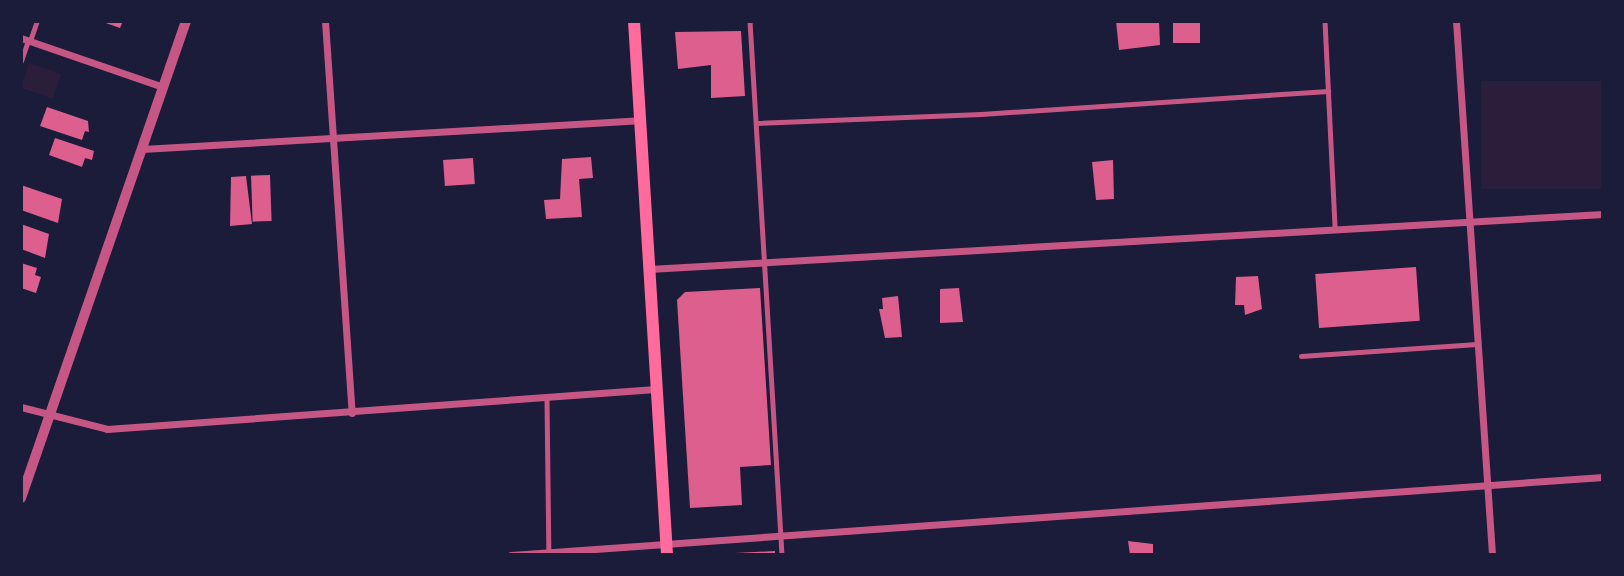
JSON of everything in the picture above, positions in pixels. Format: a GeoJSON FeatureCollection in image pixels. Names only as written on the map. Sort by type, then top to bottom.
{"type":"FeatureCollection","features":[{"type":"Feature","properties":{"kind":"main road"},"geometry":{"type":"LineString","coordinates":[[634,21],[666,549]]}},
{"type":"Feature","properties":{"kind":"street"},"geometry":{"type":"LineString","coordinates":[[21,499],[186,21]]}},
{"type":"Feature","properties":{"kind":"street"},"geometry":{"type":"LineString","coordinates":[[325,21],[352,413]]}},
{"type":"Feature","properties":{"kind":"street"},"geometry":{"type":"LineString","coordinates":[[1455,21],[1492,555]]}},
{"type":"Feature","properties":{"kind":"street"},"geometry":{"type":"LineString","coordinates":[[26,40],[163,87]]}},
{"type":"Feature","properties":{"kind":"street"},"geometry":{"type":"LineString","coordinates":[[142,149],[639,120]]}},
{"type":"Feature","properties":{"kind":"street"},"geometry":{"type":"LineString","coordinates":[[649,269],[1603,214]]}},
{"type":"Feature","properties":{"kind":"street"},"geometry":{"type":"LineString","coordinates":[[21,407],[49,417],[107,429],[656,389]]}},
{"type":"Feature","properties":{"kind":"street"},"geometry":{"type":"LineString","coordinates":[[511,555],[666,549],[780,535],[1603,477]]}},
{"type":"Feature","properties":{"kind":"lane"},"geometry":{"type":"LineString","coordinates":[[21,61],[26,40],[37,21]]}},
{"type":"Feature","properties":{"kind":"lane"},"geometry":{"type":"LineString","coordinates":[[750,21],[782,555]]}},
{"type":"Feature","properties":{"kind":"lane"},"geometry":{"type":"LineString","coordinates":[[1325,21],[1335,229]]}},
{"type":"Feature","properties":{"kind":"lane"},"geometry":{"type":"LineString","coordinates":[[755,123],[981,114],[1328,91]]}},
{"type":"Feature","properties":{"kind":"lane"},"geometry":{"type":"LineString","coordinates":[[1301,356],[1477,344]]}},
{"type":"Feature","properties":{"kind":"lane"},"geometry":{"type":"LineString","coordinates":[[547,399],[549,553]]}},
{"type":"Feature","properties":{"kind":"shaded area"},"geometry":{"type":"Polygon","coordinates":[[[29,63],[61,74],[53,99],[21,88],[29,63]]]}},
{"type":"Feature","properties":{"kind":"shaded area"},"geometry":{"type":"Polygon","coordinates":[[[1481,81],[1603,81],[1603,189],[1481,189],[1481,81]]]}},
{"type":"Feature","properties":{"kind":"building"},"geometry":{"type":"Polygon","coordinates":[[[100,21],[123,21],[120,28],[100,21]]]}},
{"type":"Feature","properties":{"kind":"building"},"geometry":{"type":"Polygon","coordinates":[[[1116,21],[1159,21],[1160,45],[1119,50],[1116,21]]]}},
{"type":"Feature","properties":{"kind":"building"},"geometry":{"type":"Polygon","coordinates":[[[1173,21],[1200,21],[1200,43],[1173,43],[1173,21]]]}},
{"type":"Feature","properties":{"kind":"building"},"geometry":{"type":"Polygon","coordinates":[[[741,31],[745,96],[711,98],[711,65],[678,69],[675,32],[741,31]]]}},
{"type":"Feature","properties":{"kind":"building"},"geometry":{"type":"Polygon","coordinates":[[[47,107],[88,121],[89,132],[85,131],[82,140],[40,126],[47,107]]]}},
{"type":"Feature","properties":{"kind":"building"},"geometry":{"type":"Polygon","coordinates":[[[55,138],[94,151],[92,160],[85,158],[82,167],[49,155],[55,138]]]}},
{"type":"Feature","properties":{"kind":"building"},"geometry":{"type":"Polygon","coordinates":[[[591,157],[593,178],[579,179],[582,217],[546,219],[544,200],[560,199],[562,159],[591,157]]]}},
{"type":"Feature","properties":{"kind":"building"},"geometry":{"type":"Polygon","coordinates":[[[473,158],[475,184],[445,186],[443,160],[473,158]]]}},
{"type":"Feature","properties":{"kind":"building"},"geometry":{"type":"Polygon","coordinates":[[[1113,160],[1114,199],[1096,200],[1092,162],[1113,160]]]}},
{"type":"Feature","properties":{"kind":"building"},"geometry":{"type":"Polygon","coordinates":[[[270,175],[272,221],[253,222],[251,176],[270,175]]]}},
{"type":"Feature","properties":{"kind":"building"},"geometry":{"type":"Polygon","coordinates":[[[246,176],[252,224],[230,226],[231,177],[246,176]]]}},
{"type":"Feature","properties":{"kind":"building"},"geometry":{"type":"Polygon","coordinates":[[[21,185],[62,199],[58,223],[21,210],[21,185]]]}},
{"type":"Feature","properties":{"kind":"building"},"geometry":{"type":"Polygon","coordinates":[[[21,224],[49,234],[45,258],[21,249],[21,224]]]}},
{"type":"Feature","properties":{"kind":"building"},"geometry":{"type":"Polygon","coordinates":[[[21,263],[37,268],[35,275],[41,277],[36,293],[21,288],[21,263]]]}},
{"type":"Feature","properties":{"kind":"building"},"geometry":{"type":"Polygon","coordinates":[[[1416,267],[1420,321],[1319,328],[1315,274],[1416,267]]]}},
{"type":"Feature","properties":{"kind":"building"},"geometry":{"type":"Polygon","coordinates":[[[1258,276],[1262,309],[1245,315],[1244,305],[1235,305],[1236,277],[1258,276]]]}},
{"type":"Feature","properties":{"kind":"building"},"geometry":{"type":"Polygon","coordinates":[[[760,288],[771,465],[740,467],[742,505],[690,508],[677,300],[685,292],[760,288]]]}},
{"type":"Feature","properties":{"kind":"building"},"geometry":{"type":"Polygon","coordinates":[[[959,288],[963,322],[940,323],[940,289],[959,288]]]}},
{"type":"Feature","properties":{"kind":"building"},"geometry":{"type":"Polygon","coordinates":[[[898,296],[902,337],[885,338],[879,309],[883,309],[882,298],[898,296]]]}},
{"type":"Feature","properties":{"kind":"building"},"geometry":{"type":"Polygon","coordinates":[[[1128,541],[1153,544],[1153,555],[1130,555],[1128,541]]]}},
{"type":"Feature","properties":{"kind":"building"},"geometry":{"type":"Polygon","coordinates":[[[775,551],[775,555],[735,555],[735,553],[775,551]]]}}]}
